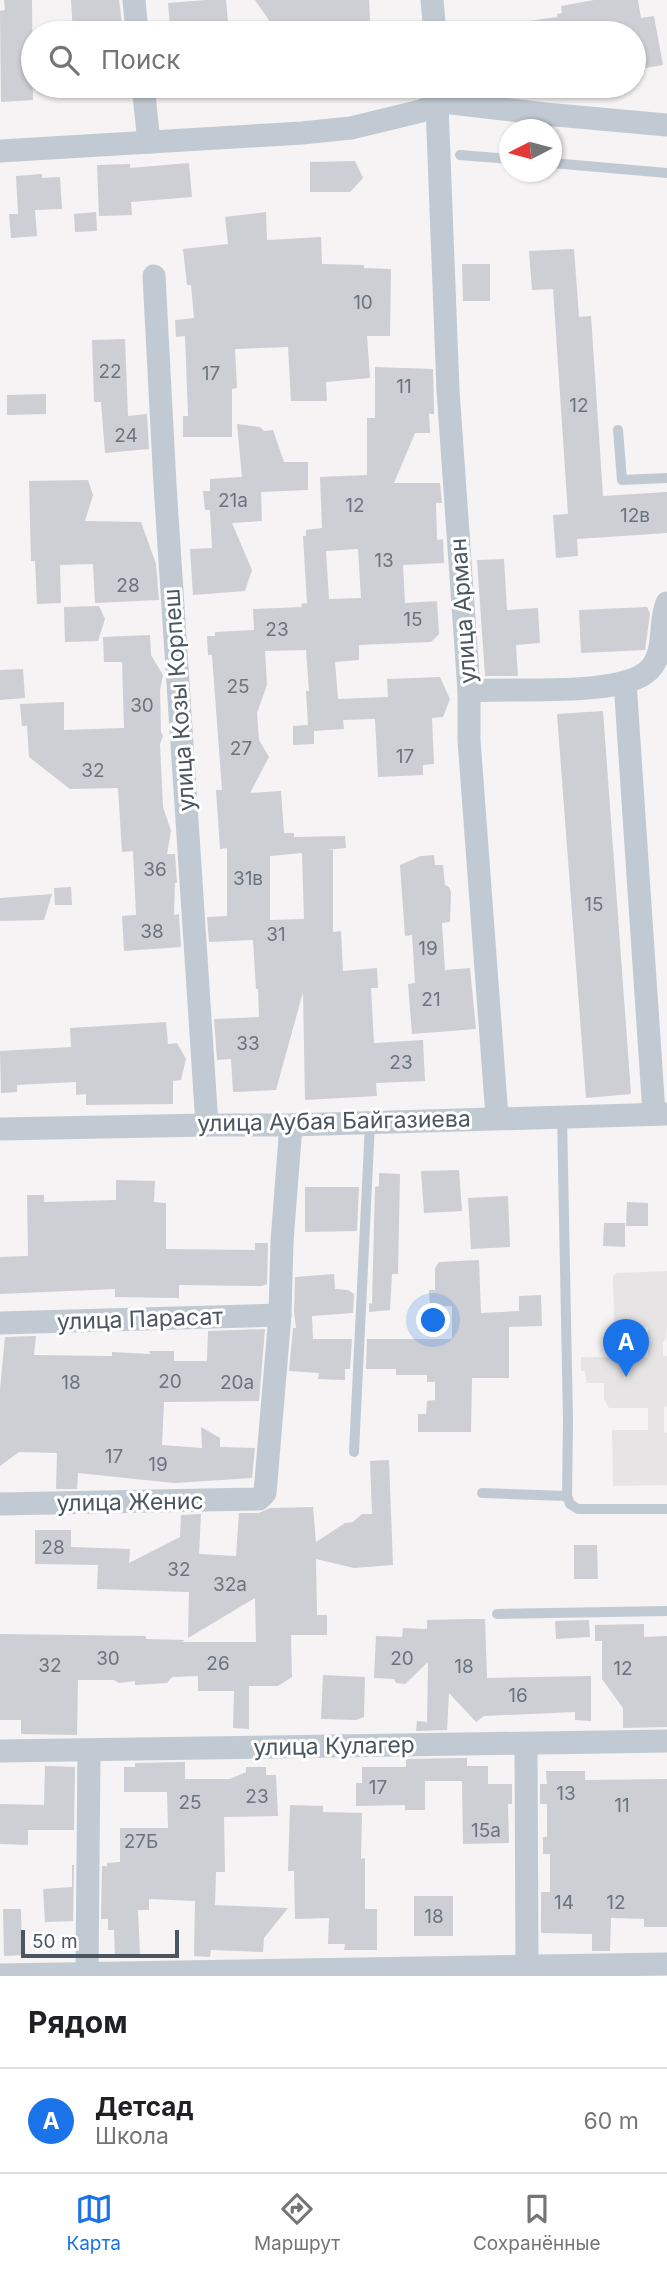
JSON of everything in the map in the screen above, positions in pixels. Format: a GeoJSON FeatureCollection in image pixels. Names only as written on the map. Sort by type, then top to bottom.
{"type":"FeatureCollection","features":[{"type":"Feature","properties":{"kind":"street"},"geometry":{"type":"LineString","coordinates":[[134,0],[136,21]]}},
{"type":"Feature","properties":{"kind":"street"},"geometry":{"type":"LineString","coordinates":[[432,0],[434,21]]}},
{"type":"Feature","properties":{"kind":"street"},"geometry":{"type":"LineString","coordinates":[[144,98],[149,142]]}},
{"type":"Feature","properties":{"kind":"street"},"geometry":{"type":"LineString","coordinates":[[0,151],[302,134],[351,128],[437,98]]}},
{"type":"Feature","properties":{"kind":"street","name":"улица Арман"},"geometry":{"type":"LineString","coordinates":[[440,98],[447,390],[497,1117]]}},
{"type":"Feature","properties":{"kind":"street"},"geometry":{"type":"LineString","coordinates":[[446,98],[545,114],[667,125]]}},
{"type":"Feature","properties":{"kind":"street","name":"улица Козы Корпеш"},"geometry":{"type":"LineString","coordinates":[[154,276],[207,1125]]}},
{"type":"Feature","properties":{"kind":"street"},"geometry":{"type":"LineString","coordinates":[[469,691],[570,690],[625,682],[649,670],[653,663],[662,642],[662,619],[667,603]]}},
{"type":"Feature","properties":{"kind":"street"},"geometry":{"type":"LineString","coordinates":[[625,682],[661,1113]]}},
{"type":"Feature","properties":{"kind":"street","name":"улица Аубая Байгазиева"},"geometry":{"type":"LineString","coordinates":[[0,1129],[291,1125],[661,1113]]}},
{"type":"Feature","properties":{"kind":"street"},"geometry":{"type":"LineString","coordinates":[[280,1315],[282,1241],[291,1125]]}},
{"type":"Feature","properties":{"kind":"street","name":"улица Парасат"},"geometry":{"type":"LineString","coordinates":[[0,1323],[280,1315]]}},
{"type":"Feature","properties":{"kind":"street","name":"улица Женис"},"geometry":{"type":"LineString","coordinates":[[0,1504],[259,1499],[265,1493],[267,1483],[280,1315]]}},
{"type":"Feature","properties":{"kind":"street","name":"улица Кулагер"},"geometry":{"type":"LineString","coordinates":[[0,1751],[667,1741]]}},
{"type":"Feature","properties":{"kind":"street"},"geometry":{"type":"LineString","coordinates":[[526,1744],[527,1967]]}},
{"type":"Feature","properties":{"kind":"street"},"geometry":{"type":"LineString","coordinates":[[87,1974],[89,1750]]}},
{"type":"Feature","properties":{"kind":"street"},"geometry":{"type":"LineString","coordinates":[[0,1975],[667,1964]]}},
{"type":"Feature","properties":{"kind":"lane"},"geometry":{"type":"LineString","coordinates":[[460,155],[499,158]]}},
{"type":"Feature","properties":{"kind":"lane"},"geometry":{"type":"LineString","coordinates":[[562,164],[667,173]]}},
{"type":"Feature","properties":{"kind":"lane"},"geometry":{"type":"LineString","coordinates":[[618,430],[622,480],[667,478]]}},
{"type":"Feature","properties":{"kind":"lane"},"geometry":{"type":"LineString","coordinates":[[562,1116],[569,1421],[567,1496],[570,1504],[578,1509],[667,1509]]}},
{"type":"Feature","properties":{"kind":"lane"},"geometry":{"type":"LineString","coordinates":[[354,1452],[370,1122]]}},
{"type":"Feature","properties":{"kind":"lane"},"geometry":{"type":"LineString","coordinates":[[482,1493],[567,1496]]}},
{"type":"Feature","properties":{"kind":"lane"},"geometry":{"type":"LineString","coordinates":[[497,1614],[667,1611]]}},
{"type":"Feature","properties":{"kind":"shaded area"},"geometry":{"type":"Polygon","coordinates":[[[667,1271],[667,1328],[663,1356],[667,1356],[664,1432],[667,1433],[667,1485],[613,1486],[612,1430],[648,1430],[648,1408],[609,1408],[604,1399],[604,1383],[586,1383],[585,1371],[581,1371],[581,1357],[648,1357],[648,1327],[617,1327],[614,1322],[613,1276],[616,1273],[667,1271]]]}},
{"type":"Feature","properties":{"kind":"building"},"geometry":{"type":"Polygon","coordinates":[[[4,0],[32,0],[32,21],[21,21],[21,98],[33,100],[1,102],[0,11],[5,10],[4,0]]]}},
{"type":"Feature","properties":{"kind":"building"},"geometry":{"type":"Polygon","coordinates":[[[71,0],[119,0],[122,21],[72,21],[71,0]]]}},
{"type":"Feature","properties":{"kind":"building"},"geometry":{"type":"Polygon","coordinates":[[[226,0],[228,21],[170,21],[168,3],[226,0]]]}},
{"type":"Feature","properties":{"kind":"building"},"geometry":{"type":"Polygon","coordinates":[[[255,0],[369,0],[370,21],[270,21],[255,0]]]}},
{"type":"Feature","properties":{"kind":"building"},"geometry":{"type":"Polygon","coordinates":[[[594,0],[638,0],[641,18],[654,16],[663,65],[646,68],[646,21],[529,21],[557,17],[557,14],[562,13],[561,6],[594,0]]]}},
{"type":"Feature","properties":{"kind":"building"},"geometry":{"type":"Polygon","coordinates":[[[355,161],[363,178],[350,192],[310,192],[310,162],[355,161]]]}},
{"type":"Feature","properties":{"kind":"building"},"geometry":{"type":"Polygon","coordinates":[[[189,163],[192,197],[131,202],[132,215],[99,216],[97,165],[130,164],[130,168],[189,163]]]}},
{"type":"Feature","properties":{"kind":"building"},"geometry":{"type":"Polygon","coordinates":[[[42,174],[42,178],[60,177],[62,209],[35,210],[37,236],[11,238],[9,214],[18,214],[16,176],[42,174]]]}},
{"type":"Feature","properties":{"kind":"building"},"geometry":{"type":"Polygon","coordinates":[[[96,212],[97,231],[75,232],[74,214],[96,212]]]}},
{"type":"Feature","properties":{"kind":"building"},"geometry":{"type":"Polygon","coordinates":[[[266,212],[267,240],[321,237],[322,264],[391,269],[390,336],[367,336],[370,378],[326,382],[327,401],[291,401],[288,347],[235,349],[237,388],[232,389],[232,437],[183,437],[183,416],[188,416],[185,336],[176,337],[175,320],[194,318],[191,285],[187,285],[183,249],[228,244],[225,217],[266,212]]]}},
{"type":"Feature","properties":{"kind":"building"},"geometry":{"type":"Polygon","coordinates":[[[574,249],[579,317],[591,316],[603,496],[667,492],[667,533],[577,539],[578,556],[556,558],[553,515],[568,514],[553,289],[532,290],[529,251],[574,249]]]}},
{"type":"Feature","properties":{"kind":"building"},"geometry":{"type":"Polygon","coordinates":[[[462,264],[490,264],[490,301],[463,301],[462,264]]]}},
{"type":"Feature","properties":{"kind":"building"},"geometry":{"type":"Polygon","coordinates":[[[125,339],[128,416],[147,414],[149,449],[105,453],[101,402],[94,402],[92,340],[125,339]]]}},
{"type":"Feature","properties":{"kind":"building"},"geometry":{"type":"Polygon","coordinates":[[[375,367],[433,369],[434,414],[429,414],[430,433],[415,433],[394,483],[440,483],[442,503],[436,503],[437,540],[443,539],[444,563],[403,565],[405,603],[437,601],[439,634],[431,642],[359,645],[359,660],[335,662],[338,699],[388,697],[387,679],[440,677],[450,699],[443,717],[432,718],[434,764],[423,765],[423,775],[378,777],[375,719],[343,720],[344,729],[314,731],[314,744],[293,745],[293,726],[308,725],[306,650],[265,651],[267,685],[257,713],[259,740],[269,757],[250,793],[281,791],[284,833],[294,833],[294,837],[345,836],[346,848],[326,850],[333,850],[333,932],[341,931],[343,971],[377,968],[378,988],[371,988],[374,1043],[423,1040],[425,1081],[376,1083],[377,1096],[305,1100],[303,992],[276,1090],[233,1092],[231,1059],[217,1060],[214,1019],[259,1017],[258,989],[253,940],[209,942],[207,917],[227,916],[227,848],[220,849],[216,790],[222,790],[212,655],[208,655],[207,636],[215,636],[215,632],[254,630],[253,609],[302,607],[301,604],[307,603],[303,536],[306,536],[306,530],[322,528],[320,477],[367,475],[367,418],[375,418],[375,367]],[[358,549],[326,551],[329,599],[361,598],[358,549]],[[302,853],[270,856],[270,920],[304,919],[302,853]]]}},
{"type":"Feature","properties":{"kind":"building"},"geometry":{"type":"Polygon","coordinates":[[[46,394],[46,414],[7,415],[7,395],[46,394]]]}},
{"type":"Feature","properties":{"kind":"building"},"geometry":{"type":"Polygon","coordinates":[[[237,424],[260,427],[264,431],[273,430],[284,462],[308,462],[308,490],[261,492],[262,521],[232,523],[252,570],[245,591],[193,595],[190,549],[212,548],[210,510],[205,510],[203,491],[210,491],[210,479],[242,477],[237,424]]]}},
{"type":"Feature","properties":{"kind":"building"},"geometry":{"type":"Polygon","coordinates":[[[88,480],[93,495],[85,521],[141,522],[156,564],[159,600],[95,603],[93,564],[60,565],[61,603],[37,604],[35,561],[31,561],[29,481],[88,480]]]}},
{"type":"Feature","properties":{"kind":"building"},"geometry":{"type":"Polygon","coordinates":[[[504,559],[507,610],[538,608],[540,643],[516,645],[518,676],[485,676],[477,560],[504,559]]]}},
{"type":"Feature","properties":{"kind":"building"},"geometry":{"type":"Polygon","coordinates":[[[99,606],[105,619],[98,641],[65,642],[64,607],[99,606]]]}},
{"type":"Feature","properties":{"kind":"building"},"geometry":{"type":"Polygon","coordinates":[[[647,607],[650,614],[645,650],[581,653],[579,610],[647,607]]]}},
{"type":"Feature","properties":{"kind":"building"},"geometry":{"type":"Polygon","coordinates":[[[150,635],[151,655],[163,675],[160,690],[163,736],[160,744],[163,807],[171,831],[167,854],[175,854],[177,883],[174,915],[179,914],[181,947],[124,951],[122,916],[136,915],[133,851],[122,852],[118,788],[70,789],[29,757],[27,726],[22,726],[20,704],[64,702],[64,730],[124,728],[122,662],[104,662],[103,637],[150,635]]]}},
{"type":"Feature","properties":{"kind":"building"},"geometry":{"type":"Polygon","coordinates":[[[23,669],[25,698],[0,700],[0,670],[23,669]]]}},
{"type":"Feature","properties":{"kind":"building"},"geometry":{"type":"Polygon","coordinates":[[[603,711],[631,1094],[586,1098],[557,714],[603,711]]]}},
{"type":"Feature","properties":{"kind":"building"},"geometry":{"type":"Polygon","coordinates":[[[434,855],[435,865],[443,865],[445,885],[451,892],[450,922],[442,923],[445,970],[470,968],[476,1029],[412,1034],[408,984],[415,983],[412,935],[405,936],[400,865],[421,856],[434,855]]]}},
{"type":"Feature","properties":{"kind":"building"},"geometry":{"type":"Polygon","coordinates":[[[71,887],[72,905],[55,905],[54,888],[71,887]]]}},
{"type":"Feature","properties":{"kind":"building"},"geometry":{"type":"Polygon","coordinates":[[[52,894],[44,920],[0,921],[0,898],[52,894]]]}},
{"type":"Feature","properties":{"kind":"building"},"geometry":{"type":"Polygon","coordinates":[[[166,1022],[168,1044],[177,1043],[186,1059],[181,1080],[173,1081],[173,1104],[86,1105],[86,1094],[76,1095],[76,1082],[17,1085],[17,1092],[1,1093],[0,1051],[71,1047],[70,1028],[166,1022]]]}},
{"type":"Feature","properties":{"kind":"building"},"geometry":{"type":"Polygon","coordinates":[[[459,1170],[462,1211],[424,1213],[421,1171],[459,1170]]]}},
{"type":"Feature","properties":{"kind":"building"},"geometry":{"type":"Polygon","coordinates":[[[379,1173],[400,1174],[398,1274],[392,1274],[390,1310],[369,1312],[369,1303],[372,1304],[375,1187],[379,1186],[379,1173]]]}},
{"type":"Feature","properties":{"kind":"building"},"geometry":{"type":"Polygon","coordinates":[[[116,1180],[155,1181],[154,1202],[166,1203],[166,1249],[255,1250],[255,1243],[268,1243],[267,1284],[179,1285],[179,1298],[115,1297],[115,1289],[0,1294],[0,1257],[28,1256],[27,1195],[44,1195],[44,1202],[116,1200],[116,1180]]]}},
{"type":"Feature","properties":{"kind":"building"},"geometry":{"type":"Polygon","coordinates":[[[305,1187],[359,1187],[357,1231],[305,1232],[305,1187]]]}},
{"type":"Feature","properties":{"kind":"building"},"geometry":{"type":"Polygon","coordinates":[[[508,1196],[510,1247],[471,1249],[468,1198],[508,1196]]]}},
{"type":"Feature","properties":{"kind":"building"},"geometry":{"type":"Polygon","coordinates":[[[627,1202],[648,1203],[648,1226],[626,1226],[627,1202]]]}},
{"type":"Feature","properties":{"kind":"building"},"geometry":{"type":"Polygon","coordinates":[[[604,1223],[625,1223],[625,1247],[603,1246],[604,1223]]]}},
{"type":"Feature","properties":{"kind":"building"},"geometry":{"type":"Polygon","coordinates":[[[479,1260],[481,1313],[519,1311],[519,1296],[541,1295],[542,1326],[509,1327],[509,1378],[472,1378],[471,1432],[418,1432],[418,1414],[426,1414],[427,1401],[435,1400],[435,1382],[427,1382],[427,1375],[396,1375],[396,1369],[366,1369],[367,1339],[452,1339],[452,1306],[430,1307],[429,1290],[435,1290],[435,1268],[439,1262],[479,1260]]]}},
{"type":"Feature","properties":{"kind":"building"},"geometry":{"type":"Polygon","coordinates":[[[334,1274],[335,1289],[348,1290],[354,1294],[353,1313],[312,1316],[313,1339],[352,1339],[350,1369],[345,1369],[345,1380],[318,1379],[319,1373],[289,1371],[293,1328],[296,1328],[295,1277],[334,1274]]]}},
{"type":"Feature","properties":{"kind":"building"},"geometry":{"type":"Polygon","coordinates":[[[265,1329],[259,1401],[164,1402],[162,1445],[202,1448],[201,1427],[220,1438],[220,1447],[255,1448],[252,1478],[174,1483],[78,1473],[77,1489],[56,1489],[57,1453],[19,1452],[0,1466],[0,1389],[5,1337],[36,1336],[34,1355],[112,1356],[112,1352],[150,1354],[149,1351],[174,1351],[174,1361],[207,1361],[208,1331],[265,1329]]]}},
{"type":"Feature","properties":{"kind":"building"},"geometry":{"type":"Polygon","coordinates":[[[389,1460],[393,1565],[354,1568],[316,1559],[317,1615],[327,1615],[327,1635],[291,1635],[292,1677],[278,1686],[249,1686],[249,1729],[233,1728],[234,1691],[198,1691],[198,1676],[172,1677],[167,1683],[135,1685],[135,1681],[119,1683],[114,1680],[78,1680],[77,1735],[21,1734],[21,1720],[0,1720],[0,1634],[146,1636],[146,1639],[185,1640],[182,1642],[256,1642],[255,1598],[188,1638],[189,1592],[97,1589],[98,1565],[35,1564],[35,1530],[71,1530],[71,1547],[130,1549],[129,1563],[180,1537],[181,1515],[201,1514],[199,1554],[236,1556],[239,1513],[259,1513],[270,1508],[313,1507],[316,1542],[345,1523],[353,1522],[362,1514],[372,1514],[370,1461],[389,1460]]]}},
{"type":"Feature","properties":{"kind":"building"},"geometry":{"type":"Polygon","coordinates":[[[574,1545],[597,1545],[598,1579],[574,1579],[574,1545]]]}},
{"type":"Feature","properties":{"kind":"building"},"geometry":{"type":"Polygon","coordinates":[[[485,1619],[487,1678],[591,1676],[591,1721],[575,1720],[575,1712],[484,1716],[476,1722],[449,1693],[447,1730],[416,1731],[417,1721],[427,1722],[428,1662],[405,1684],[396,1683],[394,1679],[374,1678],[376,1636],[402,1637],[403,1628],[427,1629],[427,1620],[485,1619]]]}},
{"type":"Feature","properties":{"kind":"building"},"geometry":{"type":"Polygon","coordinates":[[[589,1620],[590,1637],[556,1639],[555,1621],[589,1620]]]}},
{"type":"Feature","properties":{"kind":"building"},"geometry":{"type":"Polygon","coordinates":[[[644,1624],[644,1637],[667,1636],[667,1727],[623,1728],[623,1708],[602,1679],[602,1641],[595,1641],[595,1625],[644,1624]]]}},
{"type":"Feature","properties":{"kind":"building"},"geometry":{"type":"Polygon","coordinates":[[[323,1675],[365,1677],[364,1717],[356,1720],[321,1719],[323,1675]]]}},
{"type":"Feature","properties":{"kind":"building"},"geometry":{"type":"Polygon","coordinates":[[[467,1758],[467,1766],[488,1766],[488,1784],[512,1784],[512,1804],[508,1804],[509,1843],[463,1844],[462,1781],[425,1781],[425,1810],[405,1810],[405,1805],[356,1806],[356,1783],[362,1783],[362,1767],[406,1767],[406,1759],[467,1758]]]}},
{"type":"Feature","properties":{"kind":"building"},"geometry":{"type":"Polygon","coordinates":[[[185,1762],[185,1779],[230,1779],[246,1772],[246,1767],[266,1767],[266,1775],[276,1775],[278,1816],[224,1817],[225,1872],[216,1872],[215,1905],[288,1908],[264,1938],[263,1952],[211,1950],[210,1957],[194,1956],[195,1901],[149,1899],[149,1910],[138,1910],[140,1955],[115,1956],[114,1930],[108,1930],[108,1919],[101,1919],[102,1866],[120,1862],[120,1828],[168,1828],[167,1792],[124,1792],[124,1767],[135,1767],[135,1763],[185,1762]]]}},
{"type":"Feature","properties":{"kind":"building"},"geometry":{"type":"Polygon","coordinates":[[[45,1766],[75,1767],[74,1830],[28,1830],[28,1845],[0,1844],[0,1804],[44,1805],[45,1766]]]}},
{"type":"Feature","properties":{"kind":"building"},"geometry":{"type":"Polygon","coordinates":[[[546,1771],[585,1771],[585,1780],[667,1779],[667,1927],[644,1927],[644,1919],[611,1918],[610,1951],[592,1951],[592,1934],[541,1933],[541,1892],[550,1892],[550,1854],[543,1854],[543,1837],[547,1837],[547,1804],[540,1804],[540,1784],[547,1784],[546,1771]]]}},
{"type":"Feature","properties":{"kind":"building"},"geometry":{"type":"Polygon","coordinates":[[[290,1805],[323,1806],[323,1812],[362,1813],[361,1859],[365,1858],[365,1909],[377,1909],[377,1950],[344,1950],[345,1944],[328,1944],[329,1918],[295,1919],[294,1871],[288,1871],[290,1805]]]}},
{"type":"Feature","properties":{"kind":"building"},"geometry":{"type":"Polygon","coordinates":[[[72,1865],[73,1921],[45,1922],[43,1889],[72,1887],[72,1865]]]}},
{"type":"Feature","properties":{"kind":"building"},"geometry":{"type":"Polygon","coordinates":[[[414,1896],[453,1896],[453,1936],[414,1936],[414,1896]]]}},
{"type":"Feature","properties":{"kind":"building"},"geometry":{"type":"Polygon","coordinates":[[[3,1909],[21,1909],[22,1955],[4,1956],[3,1909]]]}},
{"type":"Feature","properties":{"kind":"place","name":"Детсад"},"geometry":{"type":"Point","coordinates":[626,1377]}}]}
